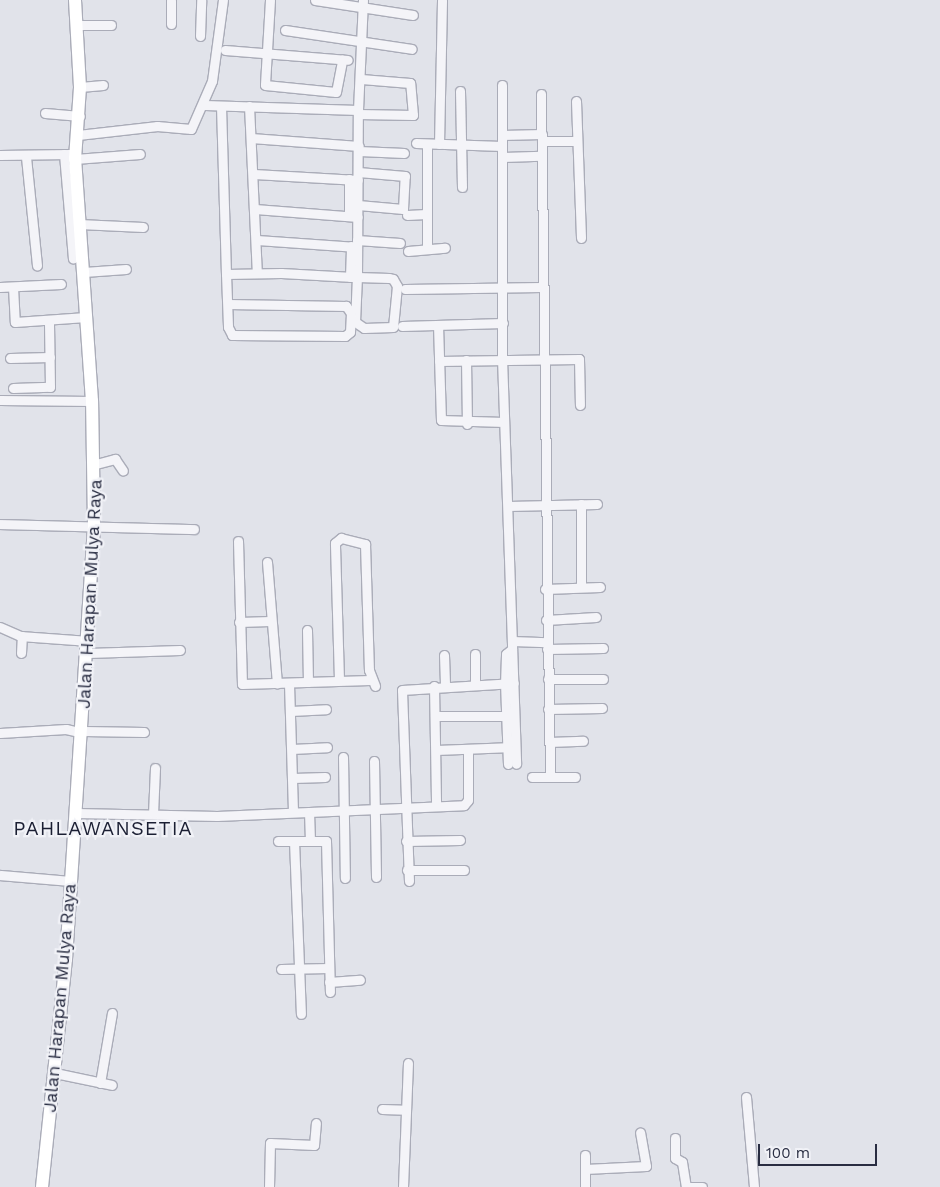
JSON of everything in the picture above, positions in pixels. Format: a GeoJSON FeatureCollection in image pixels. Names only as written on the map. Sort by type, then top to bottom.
{"type":"FeatureCollection","features":[{"type":"Feature","properties":{"kind":"street","name":"Jalan Harapan Mulya Raya"},"geometry":{"type":"LineString","coordinates":[[42,1187],[72,881],[84,732],[96,464],[84,272],[72,156],[78,135],[80,116],[75,0]]}},
{"type":"Feature","properties":{"kind":"street"},"geometry":{"type":"LineString","coordinates":[[171,24],[172,0]]}},
{"type":"Feature","properties":{"kind":"street"},"geometry":{"type":"LineString","coordinates":[[200,36],[201,0]]}},
{"type":"Feature","properties":{"kind":"street"},"geometry":{"type":"LineString","coordinates":[[78,135],[157,126],[186,130],[205,105],[223,0]]}},
{"type":"Feature","properties":{"kind":"street"},"geometry":{"type":"LineString","coordinates":[[224,50],[267,50],[345,60],[336,92],[265,85],[267,50],[270,0]]}},
{"type":"Feature","properties":{"kind":"street"},"geometry":{"type":"LineString","coordinates":[[315,0],[363,3],[414,15]]}},
{"type":"Feature","properties":{"kind":"street"},"geometry":{"type":"LineString","coordinates":[[439,144],[442,0]]}},
{"type":"Feature","properties":{"kind":"street"},"geometry":{"type":"LineString","coordinates":[[226,274],[257,273],[354,277],[395,280],[393,327],[357,325],[354,277],[354,216],[355,177],[359,148],[358,112],[363,3]]}},
{"type":"Feature","properties":{"kind":"street"},"geometry":{"type":"LineString","coordinates":[[76,26],[111,25]]}},
{"type":"Feature","properties":{"kind":"street"},"geometry":{"type":"LineString","coordinates":[[285,30],[362,40],[412,49]]}},
{"type":"Feature","properties":{"kind":"street"},"geometry":{"type":"LineString","coordinates":[[205,105],[413,116],[410,83],[361,79]]}},
{"type":"Feature","properties":{"kind":"street"},"geometry":{"type":"LineString","coordinates":[[80,87],[104,85]]}},
{"type":"Feature","properties":{"kind":"street"},"geometry":{"type":"LineString","coordinates":[[502,85],[502,358],[512,645],[509,684],[512,764]]}},
{"type":"Feature","properties":{"kind":"street"},"geometry":{"type":"LineString","coordinates":[[460,91],[462,187]]}},
{"type":"Feature","properties":{"kind":"street"},"geometry":{"type":"LineString","coordinates":[[541,94],[541,287],[550,777]]}},
{"type":"Feature","properties":{"kind":"street"},"geometry":{"type":"LineString","coordinates":[[576,101],[581,238]]}},
{"type":"Feature","properties":{"kind":"street"},"geometry":{"type":"LineString","coordinates":[[221,106],[226,274],[228,304],[232,335],[345,336],[350,332],[351,314],[346,306],[228,304]]}},
{"type":"Feature","properties":{"kind":"street"},"geometry":{"type":"LineString","coordinates":[[249,106],[254,174],[257,273]]}},
{"type":"Feature","properties":{"kind":"street"},"geometry":{"type":"LineString","coordinates":[[45,113],[80,116]]}},
{"type":"Feature","properties":{"kind":"street"},"geometry":{"type":"LineString","coordinates":[[502,135],[577,141]]}},
{"type":"Feature","properties":{"kind":"street"},"geometry":{"type":"LineString","coordinates":[[251,138],[404,153]]}},
{"type":"Feature","properties":{"kind":"street"},"geometry":{"type":"LineString","coordinates":[[416,143],[502,146]]}},
{"type":"Feature","properties":{"kind":"street"},"geometry":{"type":"LineString","coordinates":[[426,249],[427,144]]}},
{"type":"Feature","properties":{"kind":"street"},"geometry":{"type":"LineString","coordinates":[[0,156],[140,154]]}},
{"type":"Feature","properties":{"kind":"street"},"geometry":{"type":"LineString","coordinates":[[72,156],[73,259]]}},
{"type":"Feature","properties":{"kind":"street"},"geometry":{"type":"LineString","coordinates":[[503,157],[541,156]]}},
{"type":"Feature","properties":{"kind":"street"},"geometry":{"type":"LineString","coordinates":[[26,157],[37,265]]}},
{"type":"Feature","properties":{"kind":"street"},"geometry":{"type":"LineString","coordinates":[[254,174],[355,177],[405,176],[403,209],[358,205]]}},
{"type":"Feature","properties":{"kind":"street"},"geometry":{"type":"LineString","coordinates":[[354,216],[358,205],[355,177]]}},
{"type":"Feature","properties":{"kind":"street"},"geometry":{"type":"LineString","coordinates":[[255,209],[354,216]]}},
{"type":"Feature","properties":{"kind":"street"},"geometry":{"type":"LineString","coordinates":[[407,215],[426,214]]}},
{"type":"Feature","properties":{"kind":"street"},"geometry":{"type":"LineString","coordinates":[[79,224],[143,228]]}},
{"type":"Feature","properties":{"kind":"street"},"geometry":{"type":"LineString","coordinates":[[257,240],[355,244],[400,242]]}},
{"type":"Feature","properties":{"kind":"street"},"geometry":{"type":"LineString","coordinates":[[408,251],[445,248]]}},
{"type":"Feature","properties":{"kind":"street"},"geometry":{"type":"LineString","coordinates":[[84,272],[126,269]]}},
{"type":"Feature","properties":{"kind":"street"},"geometry":{"type":"LineString","coordinates":[[0,288],[61,284]]}},
{"type":"Feature","properties":{"kind":"street"},"geometry":{"type":"LineString","coordinates":[[13,287],[15,322],[86,317]]}},
{"type":"Feature","properties":{"kind":"street"},"geometry":{"type":"LineString","coordinates":[[405,289],[541,287]]}},
{"type":"Feature","properties":{"kind":"street"},"geometry":{"type":"LineString","coordinates":[[13,388],[50,387],[49,320]]}},
{"type":"Feature","properties":{"kind":"street"},"geometry":{"type":"LineString","coordinates":[[402,326],[503,323]]}},
{"type":"Feature","properties":{"kind":"street"},"geometry":{"type":"LineString","coordinates":[[438,325],[441,420],[467,424],[504,422]]}},
{"type":"Feature","properties":{"kind":"street"},"geometry":{"type":"LineString","coordinates":[[10,358],[50,357]]}},
{"type":"Feature","properties":{"kind":"street"},"geometry":{"type":"LineString","coordinates":[[439,361],[502,358],[579,359],[580,405]]}},
{"type":"Feature","properties":{"kind":"street"},"geometry":{"type":"LineString","coordinates":[[466,360],[467,424]]}},
{"type":"Feature","properties":{"kind":"street"},"geometry":{"type":"LineString","coordinates":[[0,400],[92,401]]}},
{"type":"Feature","properties":{"kind":"street"},"geometry":{"type":"LineString","coordinates":[[96,464],[115,459],[123,471]]}},
{"type":"Feature","properties":{"kind":"street"},"geometry":{"type":"LineString","coordinates":[[581,504],[581,587]]}},
{"type":"Feature","properties":{"kind":"street"},"geometry":{"type":"LineString","coordinates":[[508,506],[597,504]]}},
{"type":"Feature","properties":{"kind":"street"},"geometry":{"type":"LineString","coordinates":[[0,524],[194,528]]}},
{"type":"Feature","properties":{"kind":"street"},"geometry":{"type":"LineString","coordinates":[[238,541],[242,684],[289,684],[339,680],[372,683],[365,544],[341,538],[335,543],[339,680]]}},
{"type":"Feature","properties":{"kind":"street"},"geometry":{"type":"LineString","coordinates":[[267,562],[270,621],[276,632],[277,684]]}},
{"type":"Feature","properties":{"kind":"street"},"geometry":{"type":"LineString","coordinates":[[546,589],[600,588]]}},
{"type":"Feature","properties":{"kind":"street"},"geometry":{"type":"LineString","coordinates":[[546,620],[596,617]]}},
{"type":"Feature","properties":{"kind":"street"},"geometry":{"type":"LineString","coordinates":[[239,622],[270,621]]}},
{"type":"Feature","properties":{"kind":"street"},"geometry":{"type":"LineString","coordinates":[[0,627],[22,636],[89,647],[180,650]]}},
{"type":"Feature","properties":{"kind":"street"},"geometry":{"type":"LineString","coordinates":[[307,630],[308,682]]}},
{"type":"Feature","properties":{"kind":"street"},"geometry":{"type":"LineString","coordinates":[[21,653],[22,636]]}},
{"type":"Feature","properties":{"kind":"street"},"geometry":{"type":"LineString","coordinates":[[512,645],[603,648]]}},
{"type":"Feature","properties":{"kind":"street"},"geometry":{"type":"LineString","coordinates":[[475,654],[476,684]]}},
{"type":"Feature","properties":{"kind":"street"},"geometry":{"type":"LineString","coordinates":[[444,656],[445,686]]}},
{"type":"Feature","properties":{"kind":"street"},"geometry":{"type":"LineString","coordinates":[[548,679],[603,679]]}},
{"type":"Feature","properties":{"kind":"street"},"geometry":{"type":"LineString","coordinates":[[289,684],[293,812]]}},
{"type":"Feature","properties":{"kind":"street"},"geometry":{"type":"LineString","coordinates":[[409,881],[407,870],[402,690],[434,686],[509,684]]}},
{"type":"Feature","properties":{"kind":"street"},"geometry":{"type":"LineString","coordinates":[[434,686],[436,806]]}},
{"type":"Feature","properties":{"kind":"street"},"geometry":{"type":"LineString","coordinates":[[548,709],[602,708]]}},
{"type":"Feature","properties":{"kind":"street"},"geometry":{"type":"LineString","coordinates":[[291,711],[326,709]]}},
{"type":"Feature","properties":{"kind":"street"},"geometry":{"type":"LineString","coordinates":[[435,716],[511,716]]}},
{"type":"Feature","properties":{"kind":"street"},"geometry":{"type":"LineString","coordinates":[[0,733],[66,729],[84,732],[144,732]]}},
{"type":"Feature","properties":{"kind":"street"},"geometry":{"type":"LineString","coordinates":[[549,742],[583,741]]}},
{"type":"Feature","properties":{"kind":"street"},"geometry":{"type":"LineString","coordinates":[[292,749],[327,747]]}},
{"type":"Feature","properties":{"kind":"street"},"geometry":{"type":"LineString","coordinates":[[436,750],[512,747]]}},
{"type":"Feature","properties":{"kind":"street"},"geometry":{"type":"LineString","coordinates":[[76,813],[309,812],[405,809],[467,803],[468,749]]}},
{"type":"Feature","properties":{"kind":"street"},"geometry":{"type":"LineString","coordinates":[[343,757],[345,878]]}},
{"type":"Feature","properties":{"kind":"street"},"geometry":{"type":"LineString","coordinates":[[374,761],[376,878]]}},
{"type":"Feature","properties":{"kind":"street"},"geometry":{"type":"LineString","coordinates":[[153,814],[155,768]]}},
{"type":"Feature","properties":{"kind":"street"},"geometry":{"type":"LineString","coordinates":[[293,778],[325,777]]}},
{"type":"Feature","properties":{"kind":"street"},"geometry":{"type":"LineString","coordinates":[[532,777],[575,777]]}},
{"type":"Feature","properties":{"kind":"street"},"geometry":{"type":"LineString","coordinates":[[309,812],[310,840]]}},
{"type":"Feature","properties":{"kind":"street"},"geometry":{"type":"LineString","coordinates":[[406,841],[460,840]]}},
{"type":"Feature","properties":{"kind":"street"},"geometry":{"type":"LineString","coordinates":[[278,841],[326,841],[330,992]]}},
{"type":"Feature","properties":{"kind":"street"},"geometry":{"type":"LineString","coordinates":[[294,841],[301,1014]]}},
{"type":"Feature","properties":{"kind":"street"},"geometry":{"type":"LineString","coordinates":[[407,870],[464,870]]}},
{"type":"Feature","properties":{"kind":"street"},"geometry":{"type":"LineString","coordinates":[[0,875],[72,881]]}},
{"type":"Feature","properties":{"kind":"street"},"geometry":{"type":"LineString","coordinates":[[281,969],[329,968]]}},
{"type":"Feature","properties":{"kind":"street"},"geometry":{"type":"LineString","coordinates":[[330,982],[360,980]]}},
{"type":"Feature","properties":{"kind":"street"},"geometry":{"type":"LineString","coordinates":[[100,1084],[112,1013]]}},
{"type":"Feature","properties":{"kind":"street"},"geometry":{"type":"LineString","coordinates":[[403,1187],[408,1063]]}},
{"type":"Feature","properties":{"kind":"street"},"geometry":{"type":"LineString","coordinates":[[54,1073],[112,1085]]}},
{"type":"Feature","properties":{"kind":"street"},"geometry":{"type":"LineString","coordinates":[[746,1097],[754,1187]]}},
{"type":"Feature","properties":{"kind":"street"},"geometry":{"type":"LineString","coordinates":[[382,1109],[405,1110]]}},
{"type":"Feature","properties":{"kind":"street"},"geometry":{"type":"LineString","coordinates":[[269,1187],[270,1143],[314,1145],[316,1123]]}},
{"type":"Feature","properties":{"kind":"street"},"geometry":{"type":"LineString","coordinates":[[585,1169],[646,1166],[640,1133]]}},
{"type":"Feature","properties":{"kind":"street"},"geometry":{"type":"LineString","coordinates":[[675,1138],[675,1158],[682,1162],[686,1187],[702,1187]]}},
{"type":"Feature","properties":{"kind":"street"},"geometry":{"type":"LineString","coordinates":[[585,1155],[586,1187]]}},
{"type":"Feature","properties":{"kind":"district","name":"PAHLAWANSETIA"},"geometry":{"type":"Point","coordinates":[103,828]}}]}
